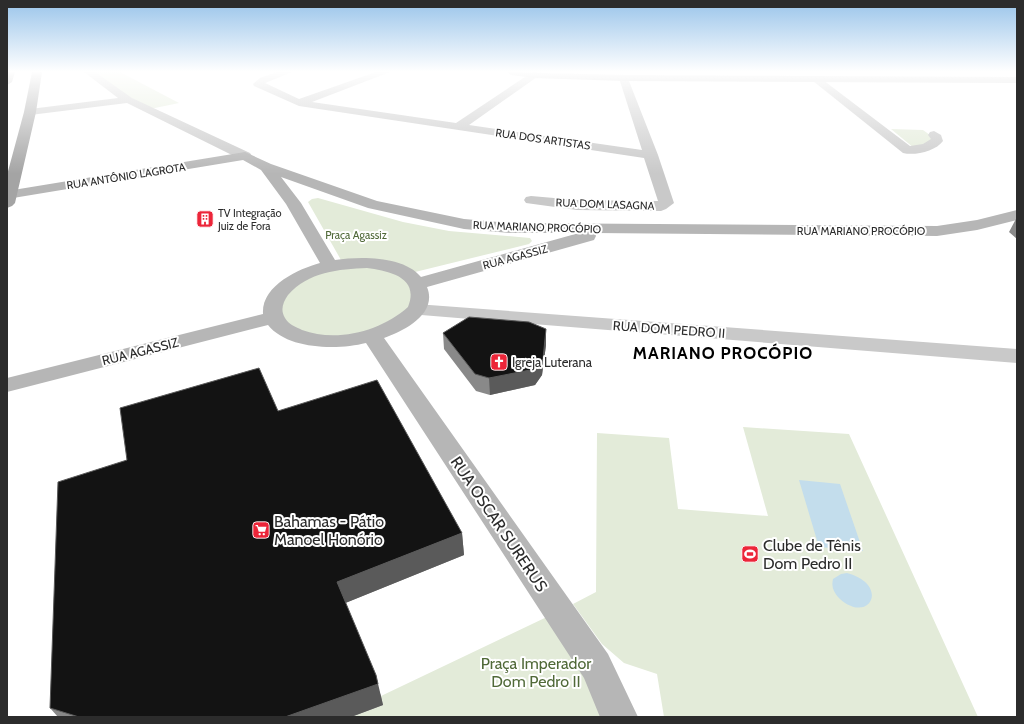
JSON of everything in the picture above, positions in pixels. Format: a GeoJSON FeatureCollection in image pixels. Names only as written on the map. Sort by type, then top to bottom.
{"type":"FeatureCollection","features":[{"type":"Feature","properties":{"kind":"main road"},"geometry":{"type":"LineString","coordinates":[[8,198],[31,106]]}},
{"type":"Feature","properties":{"kind":"street"},"geometry":{"type":"LineString","coordinates":[[30,112],[81,106]]}},
{"type":"Feature","properties":{"kind":"street","name":"RUA MARIANO PROCÓPIO"},"geometry":{"type":"LineString","coordinates":[[140,106],[266,167],[342,195],[373,205],[464,224],[511,228],[612,230],[937,231],[993,223],[1017,215]]}},
{"type":"Feature","properties":{"kind":"street","name":"RUA DOS ARTISTAS"},"geometry":{"type":"LineString","coordinates":[[313,106],[651,155]]}},
{"type":"Feature","properties":{"kind":"street"},"geometry":{"type":"LineString","coordinates":[[459,126],[489,106]]}},
{"type":"Feature","properties":{"kind":"street","name":"RUA DOM LASAGNA"},"geometry":{"type":"LineString","coordinates":[[531,200],[577,205],[661,206],[666,204],[634,106]]}},
{"type":"Feature","properties":{"kind":"street"},"geometry":{"type":"LineString","coordinates":[[851,106],[908,150],[933,145],[937,142],[937,138],[934,135]]}},
{"type":"Feature","properties":{"kind":"street","name":"RUA ANTÔNIO LAGROTA"},"geometry":{"type":"LineString","coordinates":[[8,198],[245,156]]}},
{"type":"Feature","properties":{"kind":"street"},"geometry":{"type":"LineString","coordinates":[[266,167],[293,203],[330,266]]}},
{"type":"Feature","properties":{"kind":"street"},"geometry":{"type":"LineString","coordinates":[[293,203],[298,198],[308,194],[321,193],[342,195]]}},
{"type":"Feature","properties":{"kind":"street"},"geometry":{"type":"LineString","coordinates":[[511,228],[538,232],[547,236],[550,240],[543,249]]}},
{"type":"Feature","properties":{"kind":"street","name":"RUA AGASSIZ"},"geometry":{"type":"LineString","coordinates":[[418,284],[612,230]]}},
{"type":"Feature","properties":{"kind":"street"},"geometry":{"type":"LineString","coordinates":[[361,263],[389,266],[406,273],[418,284],[420,296],[416,310],[393,327],[371,335],[350,340],[329,341],[309,339],[292,334],[280,326],[274,317],[272,308],[281,290],[302,276],[330,266],[361,263]]}},
{"type":"Feature","properties":{"kind":"street","name":"RUA DOM PEDRO II"},"geometry":{"type":"LineString","coordinates":[[416,310],[1017,356]]}},
{"type":"Feature","properties":{"kind":"street","name":"RUA AGASSIZ"},"geometry":{"type":"LineString","coordinates":[[7,385],[274,317]]}},
{"type":"Feature","properties":{"kind":"street","name":"RUA OSCAR SURERUS"},"geometry":{"type":"LineString","coordinates":[[371,335],[596,666],[619,717]]}},
{"type":"Feature","properties":{"kind":"green space"},"geometry":{"type":"Polygon","coordinates":[[[145,106],[166,106],[150,109],[145,106]]]}},
{"type":"Feature","properties":{"kind":"green space"},"geometry":{"type":"Polygon","coordinates":[[[891,129],[923,130],[934,138],[934,141],[914,148],[891,129]]]}},
{"type":"Feature","properties":{"kind":"green space","name":"Praça Agassiz"},"geometry":{"type":"Polygon","coordinates":[[[318,198],[403,222],[449,231],[530,238],[532,241],[529,244],[409,274],[416,310],[340,344],[264,318],[264,304],[268,295],[341,260],[308,202],[312,199],[318,198]]]}},
{"type":"Feature","properties":{"kind":"green space","name":"Clube de Tênis Dom Pedro II"},"geometry":{"type":"Polygon","coordinates":[[[743,427],[849,434],[978,717],[664,717],[657,674],[624,663],[602,644],[573,604],[596,592],[597,433],[669,438],[678,509],[768,516],[743,427]]]}},
{"type":"Feature","properties":{"kind":"green space","name":"Praça Imperador Dom Pedro II"},"geometry":{"type":"Polygon","coordinates":[[[551,615],[611,717],[351,717],[383,705],[381,696],[551,615]]]}},
{"type":"Feature","properties":{"kind":"water"},"geometry":{"type":"Polygon","coordinates":[[[799,480],[840,484],[863,551],[819,547],[799,480]]]}},
{"type":"Feature","properties":{"kind":"water"},"geometry":{"type":"Polygon","coordinates":[[[847,573],[861,579],[869,586],[872,593],[871,600],[867,605],[860,608],[850,606],[840,599],[835,592],[832,585],[833,579],[841,574],[847,573]]]}},
{"type":"Feature","properties":{"kind":"building","name":"Igreja Luterana"},"geometry":{"type":"Polygon","coordinates":[[[469,317],[529,322],[546,329],[543,359],[535,369],[489,378],[475,374],[443,333],[469,317]]]}},
{"type":"Feature","properties":{"kind":"building","name":"Bahamas - Pátio Manoel Honório"},"geometry":{"type":"Polygon","coordinates":[[[259,368],[278,411],[377,380],[462,533],[337,582],[376,675],[378,684],[285,717],[79,717],[50,708],[58,482],[127,460],[120,408],[259,368]]]}},
{"type":"Feature","properties":{"kind":"place","name":"TV Integração Juiz de Fora"},"geometry":{"type":"Point","coordinates":[205,219]}},
{"type":"Feature","properties":{"kind":"place","name":"Igreja Luterana"},"geometry":{"type":"Point","coordinates":[499,362]}},
{"type":"Feature","properties":{"kind":"place","name":"Bahamas - Pátio Manoel Honório"},"geometry":{"type":"Point","coordinates":[261,530]}},
{"type":"Feature","properties":{"kind":"place","name":"Clube de Tênis Dom Pedro II"},"geometry":{"type":"Point","coordinates":[750,554]}},
{"type":"Feature","properties":{"kind":"district","name":"MARIANO PROCÓPIO"},"geometry":{"type":"Point","coordinates":[723,353]}}]}
